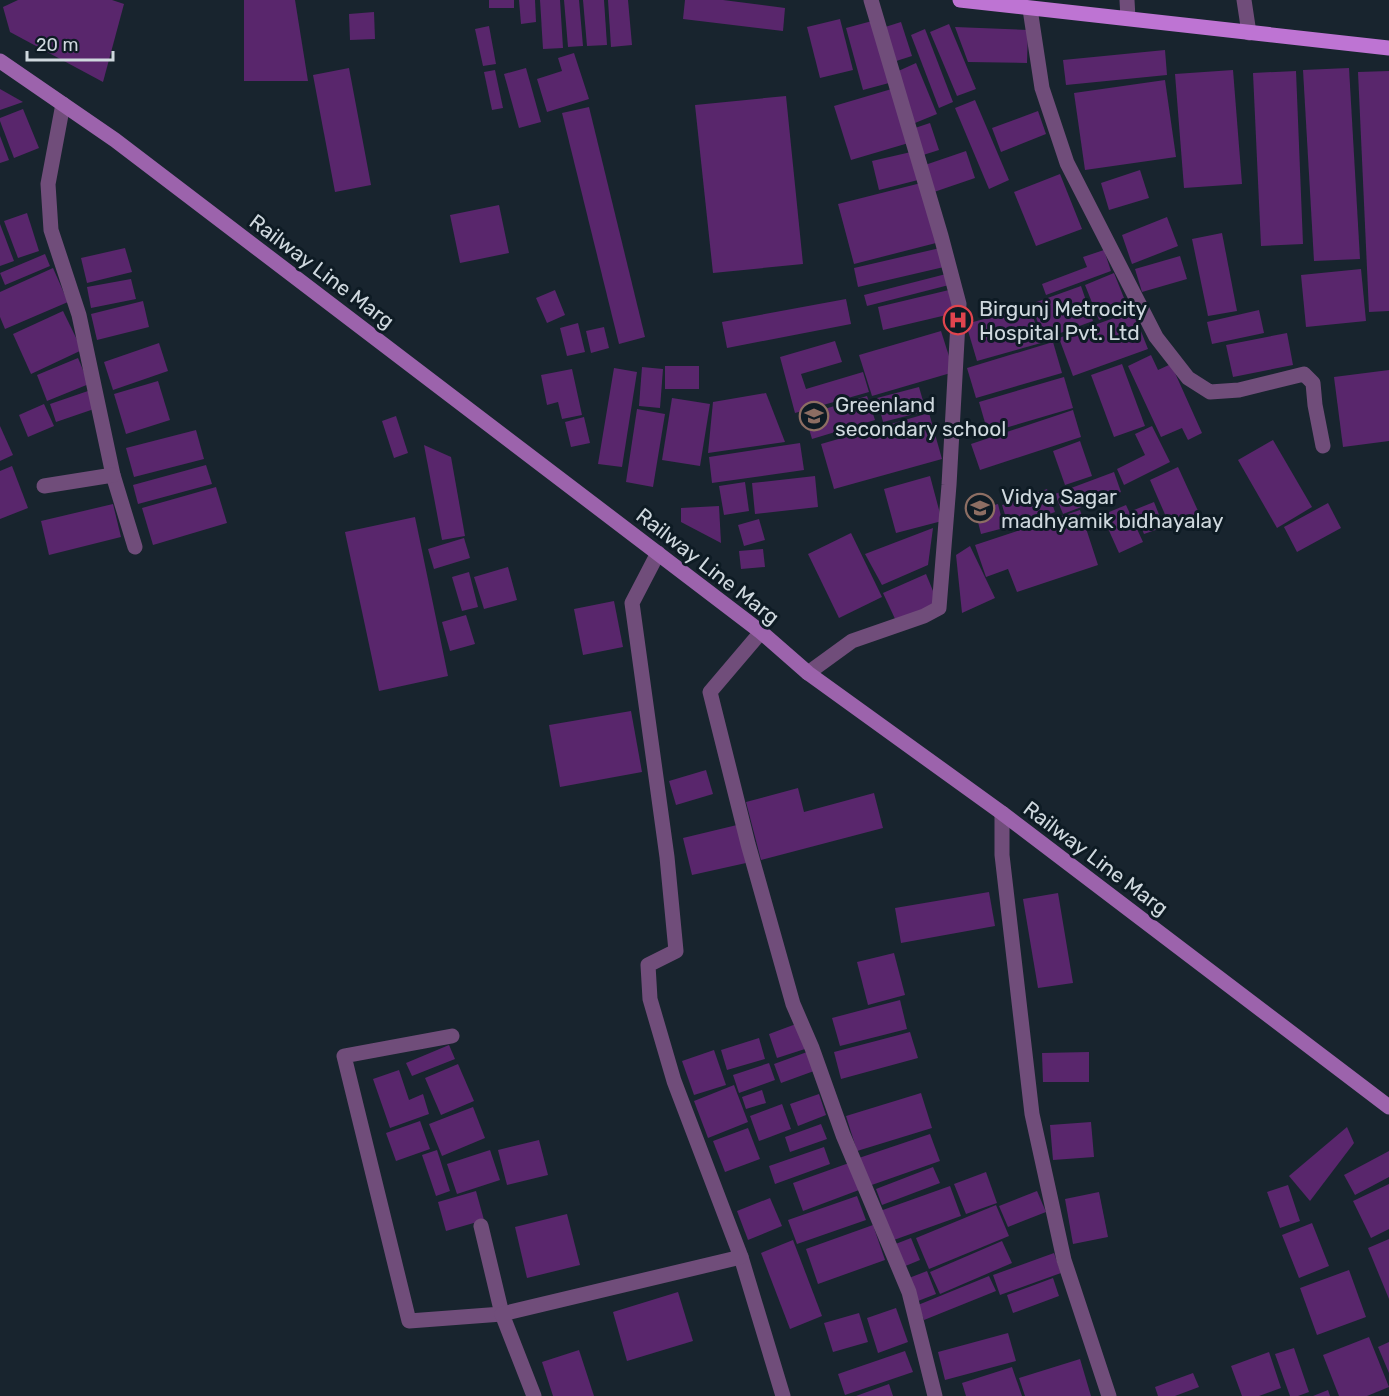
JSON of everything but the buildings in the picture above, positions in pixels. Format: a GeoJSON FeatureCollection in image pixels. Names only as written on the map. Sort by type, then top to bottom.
{"type":"FeatureCollection","features":[{"type":"Feature","properties":{"kind":"main road"},"geometry":{"type":"LineString","coordinates":[[960,0],[1389,48]]}},
{"type":"Feature","properties":{"kind":"main road","name":"Railway Line Marg"},"geometry":{"type":"LineString","coordinates":[[0,61],[124,147],[761,632],[808,673],[1002,813],[1389,1107]]}},
{"type":"Feature","properties":{"kind":"street"},"geometry":{"type":"LineString","coordinates":[[808,673],[852,641],[924,616],[939,608],[949,485],[959,304],[871,0]]}},
{"type":"Feature","properties":{"kind":"street"},"geometry":{"type":"LineString","coordinates":[[1127,0],[1128,18]]}},
{"type":"Feature","properties":{"kind":"street"},"geometry":{"type":"LineString","coordinates":[[1244,0],[1249,33]]}},
{"type":"Feature","properties":{"kind":"street"},"geometry":{"type":"LineString","coordinates":[[1030,9],[1042,88],[1067,163],[1156,337],[1188,378],[1210,392],[1239,390],[1304,374],[1313,382],[1323,446]]}},
{"type":"Feature","properties":{"kind":"street"},"geometry":{"type":"LineString","coordinates":[[63,105],[48,184],[51,230],[79,315],[113,475],[135,547]]}},
{"type":"Feature","properties":{"kind":"street"},"geometry":{"type":"LineString","coordinates":[[44,486],[113,475]]}},
{"type":"Feature","properties":{"kind":"street"},"geometry":{"type":"LineString","coordinates":[[658,553],[632,603],[667,857],[676,951],[648,965],[650,999],[674,1081],[741,1257],[783,1396]]}},
{"type":"Feature","properties":{"kind":"street"},"geometry":{"type":"LineString","coordinates":[[761,632],[710,692],[748,844],[793,1004],[812,1048],[843,1136],[909,1292],[935,1396]]}},
{"type":"Feature","properties":{"kind":"street"},"geometry":{"type":"LineString","coordinates":[[1002,813],[1002,855],[1032,1114],[1064,1260],[1109,1396]]}},
{"type":"Feature","properties":{"kind":"street"},"geometry":{"type":"LineString","coordinates":[[452,1036],[344,1056],[409,1321],[502,1314],[741,1257]]}},
{"type":"Feature","properties":{"kind":"street"},"geometry":{"type":"LineString","coordinates":[[480,1226],[502,1314],[534,1396]]}},
{"type":"Feature","properties":{"kind":"place","name":"Birgunj Metrocity Hospital Pvt. Ltd"},"geometry":{"type":"Point","coordinates":[958,320]}},
{"type":"Feature","properties":{"kind":"place","name":"Greenland secondary school"},"geometry":{"type":"Point","coordinates":[814,416]}},
{"type":"Feature","properties":{"kind":"place","name":"Vidya Sagar madhyamik bidhayalay"},"geometry":{"type":"Point","coordinates":[980,508]}}]}
